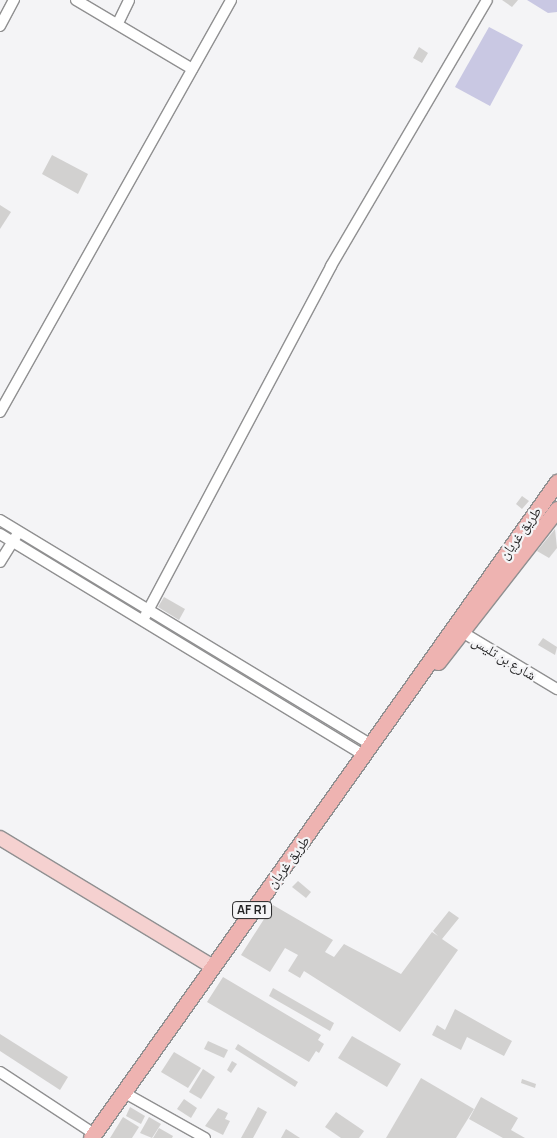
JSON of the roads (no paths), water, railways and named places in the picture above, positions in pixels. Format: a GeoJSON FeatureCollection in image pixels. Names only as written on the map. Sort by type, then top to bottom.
{"type":"FeatureCollection","features":[{"type":"Feature","properties":{"kind":"highway","name":"طريق غريان"},"geometry":{"type":"LineString","coordinates":[[458,630],[557,482]]}},
{"type":"Feature","properties":{"kind":"highway","name":"طريق غريان"},"geometry":{"type":"LineString","coordinates":[[92,1136],[211,966],[368,750],[458,630],[557,509]]}},
{"type":"Feature","properties":{"kind":"main road"},"geometry":{"type":"LineString","coordinates":[[0,839],[211,966]]}},
{"type":"Feature","properties":{"kind":"street"},"geometry":{"type":"LineString","coordinates":[[0,26],[3,12],[14,0]]}},
{"type":"Feature","properties":{"kind":"street"},"geometry":{"type":"LineString","coordinates":[[76,0],[118,23],[192,70]]}},
{"type":"Feature","properties":{"kind":"street"},"geometry":{"type":"LineString","coordinates":[[118,23],[129,0]]}},
{"type":"Feature","properties":{"kind":"street"},"geometry":{"type":"LineString","coordinates":[[0,412],[231,0]]}},
{"type":"Feature","properties":{"kind":"street"},"geometry":{"type":"LineString","coordinates":[[143,620],[331,266],[487,0]]}},
{"type":"Feature","properties":{"kind":"street"},"geometry":{"type":"LineString","coordinates":[[0,520],[149,607],[368,750]]}},
{"type":"Feature","properties":{"kind":"street"},"geometry":{"type":"LineString","coordinates":[[0,562],[19,531]]}},
{"type":"Feature","properties":{"kind":"street"},"geometry":{"type":"LineString","coordinates":[[0,534],[143,620],[368,750]]}},
{"type":"Feature","properties":{"kind":"street","name":"شارع بن تليس"},"geometry":{"type":"LineString","coordinates":[[458,630],[557,689]]}},
{"type":"Feature","properties":{"kind":"street"},"geometry":{"type":"LineString","coordinates":[[0,1072],[92,1136]]}},
{"type":"Feature","properties":{"kind":"street"},"geometry":{"type":"LineString","coordinates":[[123,1092],[205,1138]]}}]}
